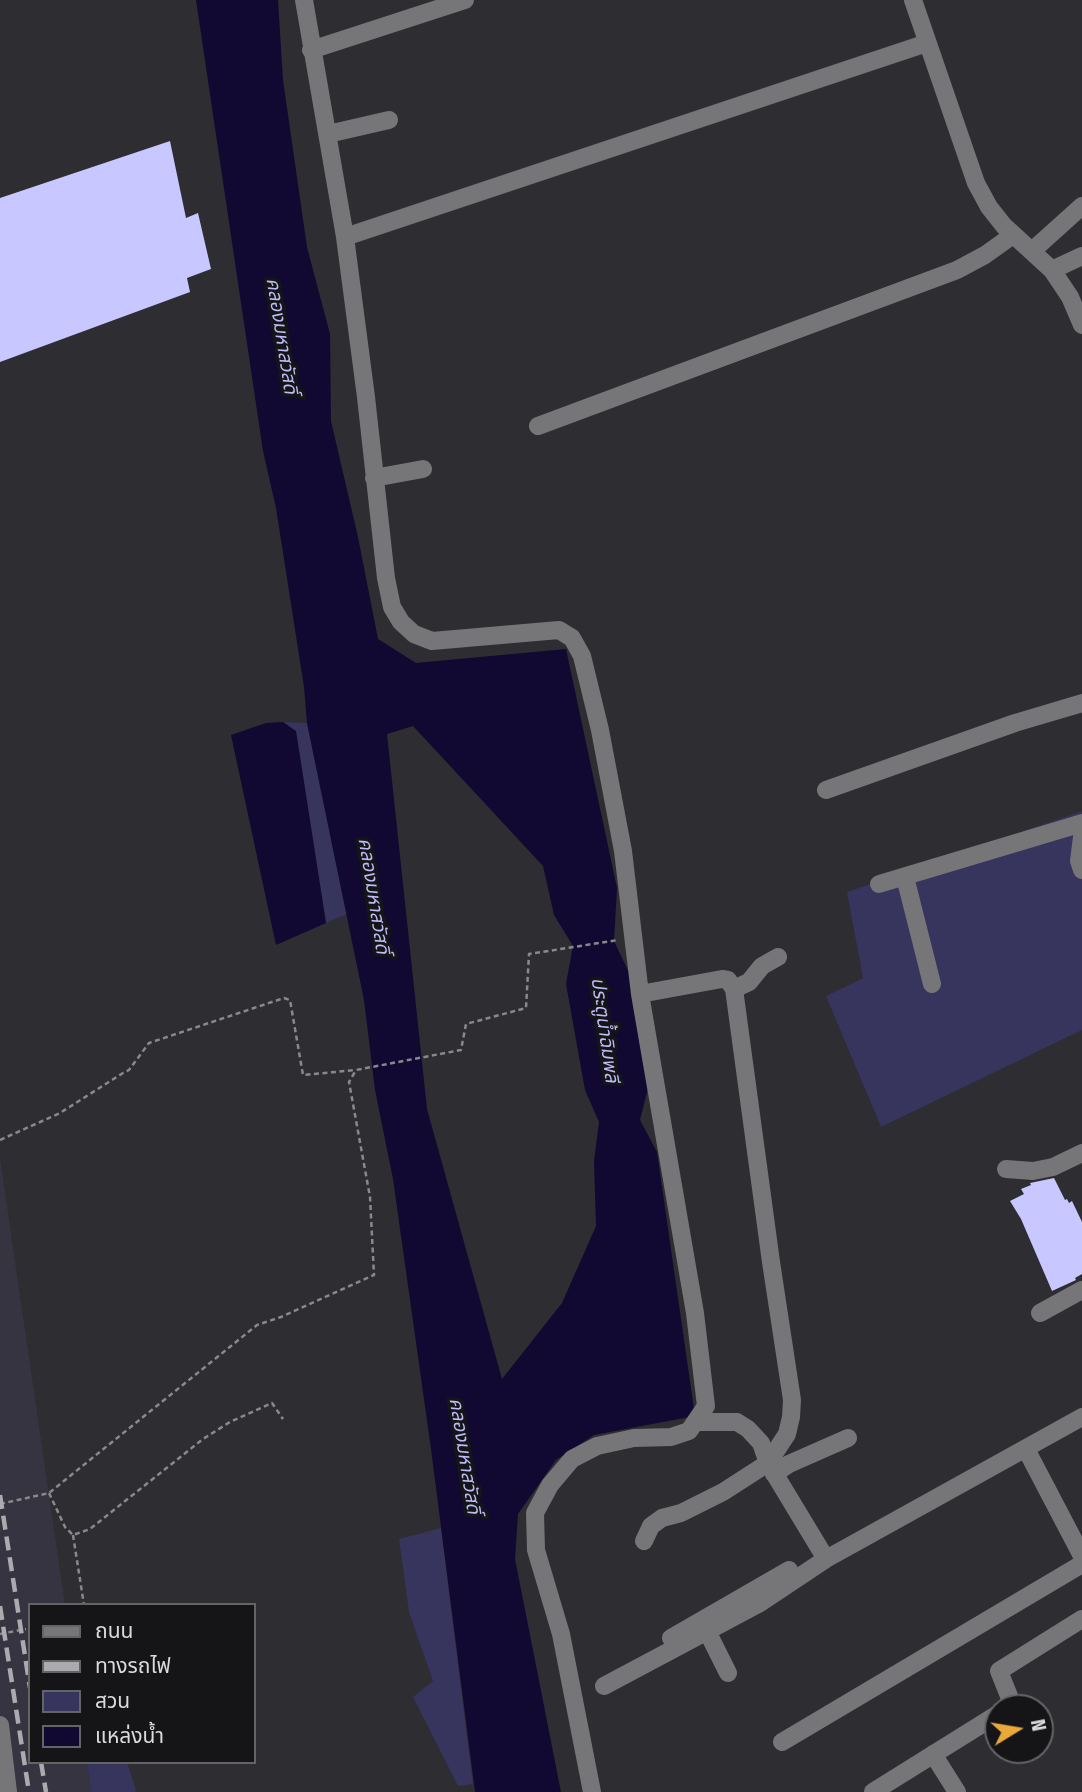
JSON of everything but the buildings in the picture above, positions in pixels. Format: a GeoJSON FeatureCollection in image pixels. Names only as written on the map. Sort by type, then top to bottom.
{"type":"FeatureCollection","features":[{"type":"Feature","properties":{"kind":"street"},"geometry":{"type":"LineString","coordinates":[[304,0],[345,237],[386,578],[392,607],[401,622],[414,634],[432,640],[559,630],[572,638],[582,656],[600,730],[623,851],[640,994],[695,1313],[706,1406],[689,1431],[671,1437],[634,1438],[597,1446],[572,1459],[550,1485],[535,1513],[536,1550],[561,1634],[592,1792]]}},
{"type":"Feature","properties":{"kind":"street"},"geometry":{"type":"LineString","coordinates":[[311,50],[465,0]]}},
{"type":"Feature","properties":{"kind":"street"},"geometry":{"type":"LineString","coordinates":[[913,0],[976,183],[989,207],[1013,235],[1052,270],[1070,297],[1082,325]]}},
{"type":"Feature","properties":{"kind":"street"},"geometry":{"type":"LineString","coordinates":[[345,237],[927,43]]}},
{"type":"Feature","properties":{"kind":"street"},"geometry":{"type":"LineString","coordinates":[[328,134],[389,120]]}},
{"type":"Feature","properties":{"kind":"street"},"geometry":{"type":"LineString","coordinates":[[1032,251],[1082,206]]}},
{"type":"Feature","properties":{"kind":"street"},"geometry":{"type":"LineString","coordinates":[[538,426],[957,270],[985,255],[1013,235]]}},
{"type":"Feature","properties":{"kind":"street"},"geometry":{"type":"LineString","coordinates":[[1052,270],[1082,256]]}},
{"type":"Feature","properties":{"kind":"street"},"geometry":{"type":"LineString","coordinates":[[374,478],[423,469]]}},
{"type":"Feature","properties":{"kind":"street"},"geometry":{"type":"LineString","coordinates":[[826,790],[1015,723],[1082,703]]}},
{"type":"Feature","properties":{"kind":"street"},"geometry":{"type":"LineString","coordinates":[[879,884],[1082,823]]}},
{"type":"Feature","properties":{"kind":"street"},"geometry":{"type":"LineString","coordinates":[[1082,837],[1079,860],[1082,870]]}},
{"type":"Feature","properties":{"kind":"street"},"geometry":{"type":"LineString","coordinates":[[905,877],[932,984]]}},
{"type":"Feature","properties":{"kind":"street"},"geometry":{"type":"LineString","coordinates":[[734,989],[749,982],[762,965],[778,957]]}},
{"type":"Feature","properties":{"kind":"street"},"geometry":{"type":"LineString","coordinates":[[640,994],[722,979],[728,980],[734,989],[792,1400],[787,1434],[771,1468]]}},
{"type":"Feature","properties":{"kind":"street"},"geometry":{"type":"LineString","coordinates":[[1006,1169],[1033,1171],[1054,1167],[1082,1153]]}},
{"type":"Feature","properties":{"kind":"street"},"geometry":{"type":"LineString","coordinates":[[1040,1313],[1082,1290]]}},
{"type":"Feature","properties":{"kind":"street"},"geometry":{"type":"LineString","coordinates":[[671,1638],[1082,1417]]}},
{"type":"Feature","properties":{"kind":"street"},"geometry":{"type":"LineString","coordinates":[[697,1422],[737,1422],[748,1429],[761,1443],[771,1468],[823,1555]]}},
{"type":"Feature","properties":{"kind":"street"},"geometry":{"type":"LineString","coordinates":[[644,1541],[650,1527],[663,1518],[681,1513],[771,1468],[789,1464],[848,1438]]}},
{"type":"Feature","properties":{"kind":"street"},"geometry":{"type":"LineString","coordinates":[[1026,1449],[1082,1556]]}},
{"type":"Feature","properties":{"kind":"street"},"geometry":{"type":"LineString","coordinates":[[604,1686],[760,1602],[823,1555]]}},
{"type":"Feature","properties":{"kind":"street"},"geometry":{"type":"LineString","coordinates":[[782,1742],[1082,1564]]}},
{"type":"Feature","properties":{"kind":"street"},"geometry":{"type":"LineString","coordinates":[[1008,1694],[999,1671],[1082,1619]]}},
{"type":"Feature","properties":{"kind":"street"},"geometry":{"type":"LineString","coordinates":[[707,1631],[728,1673]]}},
{"type":"Feature","properties":{"kind":"street"},"geometry":{"type":"LineString","coordinates":[[873,1792],[984,1723]]}},
{"type":"Feature","properties":{"kind":"street"},"geometry":{"type":"LineString","coordinates":[[0,1725],[8,1792]]}},
{"type":"Feature","properties":{"kind":"street"},"geometry":{"type":"LineString","coordinates":[[933,1754],[957,1792]]}},
{"type":"Feature","properties":{"kind":"path"},"geometry":{"type":"LineString","coordinates":[[0,1140],[60,1113],[129,1070],[149,1043],[284,998],[290,1000],[303,1075],[368,1069],[461,1050],[466,1024],[526,1008],[529,954],[620,940]]}},
{"type":"Feature","properties":{"kind":"path"},"geometry":{"type":"LineString","coordinates":[[0,1504],[49,1493],[257,1325],[282,1317],[374,1275],[370,1196],[349,1082],[356,1070]]}},
{"type":"Feature","properties":{"kind":"path"},"geometry":{"type":"LineString","coordinates":[[73,1535],[90,1528],[203,1438],[230,1422],[272,1403],[283,1419]]}},
{"type":"Feature","properties":{"kind":"path"},"geometry":{"type":"LineString","coordinates":[[49,1493],[65,1527],[73,1535],[85,1603]]}},
{"type":"Feature","properties":{"kind":"path"},"geometry":{"type":"LineString","coordinates":[[5,1503],[7,1510]]}},
{"type":"Feature","properties":{"kind":"path"},"geometry":{"type":"LineString","coordinates":[[0,1634],[26,1629]]}},
{"type":"Feature","properties":{"kind":"shaded area"},"geometry":{"type":"Polygon","coordinates":[[[0,1158],[65,1603],[28,1603],[28,1764],[87,1764],[91,1792],[0,1792],[0,1158]]]}},
{"type":"Feature","properties":{"kind":"green space"},"geometry":{"type":"Polygon","coordinates":[[[283,722],[307,723],[347,914],[326,923],[296,732],[283,722]]]}},
{"type":"Feature","properties":{"kind":"green space"},"geometry":{"type":"Polygon","coordinates":[[[1082,811],[1082,1030],[881,1127],[826,996],[863,978],[847,892],[1082,811]]]}},
{"type":"Feature","properties":{"kind":"green space"},"geometry":{"type":"Polygon","coordinates":[[[441,1528],[473,1784],[458,1786],[413,1697],[433,1681],[409,1612],[399,1539],[441,1528]]]}},
{"type":"Feature","properties":{"kind":"green space"},"geometry":{"type":"Polygon","coordinates":[[[87,1764],[128,1764],[136,1790],[134,1792],[91,1792],[87,1764]]]}},
{"type":"Feature","properties":{"kind":"water"},"geometry":{"type":"Polygon","coordinates":[[[196,0],[278,0],[283,80],[307,247],[330,334],[331,421],[378,639],[416,663],[566,649],[617,888],[614,941],[631,977],[648,1088],[640,1120],[657,1152],[695,1416],[594,1435],[556,1460],[518,1514],[515,1559],[561,1792],[475,1792],[393,1179],[375,1090],[364,1000],[307,723],[304,687],[276,508],[263,451],[196,0]],[[413,726],[387,734],[427,1109],[502,1379],[562,1303],[596,1226],[594,1161],[599,1122],[585,1090],[566,984],[573,946],[554,915],[543,866],[413,726]]]}},
{"type":"Feature","properties":{"kind":"water"},"geometry":{"type":"Polygon","coordinates":[[[283,722],[296,731],[326,923],[276,945],[231,735],[266,723],[283,722]]]}},
{"type":"Feature","properties":{"kind":"railway"},"geometry":{"type":"LineString","coordinates":[[0,1495],[28,1675]]}},
{"type":"Feature","properties":{"kind":"railway"},"geometry":{"type":"LineString","coordinates":[[0,1606],[29,1792]]}},
{"type":"Feature","properties":{"kind":"railway"},"geometry":{"type":"LineString","coordinates":[[41,1764],[46,1792]]}},
{"type":"Feature","properties":{"kind":"water label","name":"คลองมหาสวัสดิ์"},"geometry":{"type":"Point","coordinates":[281,336]}},
{"type":"Feature","properties":{"kind":"water label","name":"คลองมหาสวัสดิ์"},"geometry":{"type":"Point","coordinates":[373,896]}},
{"type":"Feature","properties":{"kind":"water label","name":"ประตูน้ำฉิมพลี"},"geometry":{"type":"Point","coordinates":[604,1030]}},
{"type":"Feature","properties":{"kind":"water label","name":"คลองมหาสวัสดิ์"},"geometry":{"type":"Point","coordinates":[464,1456]}}]}
